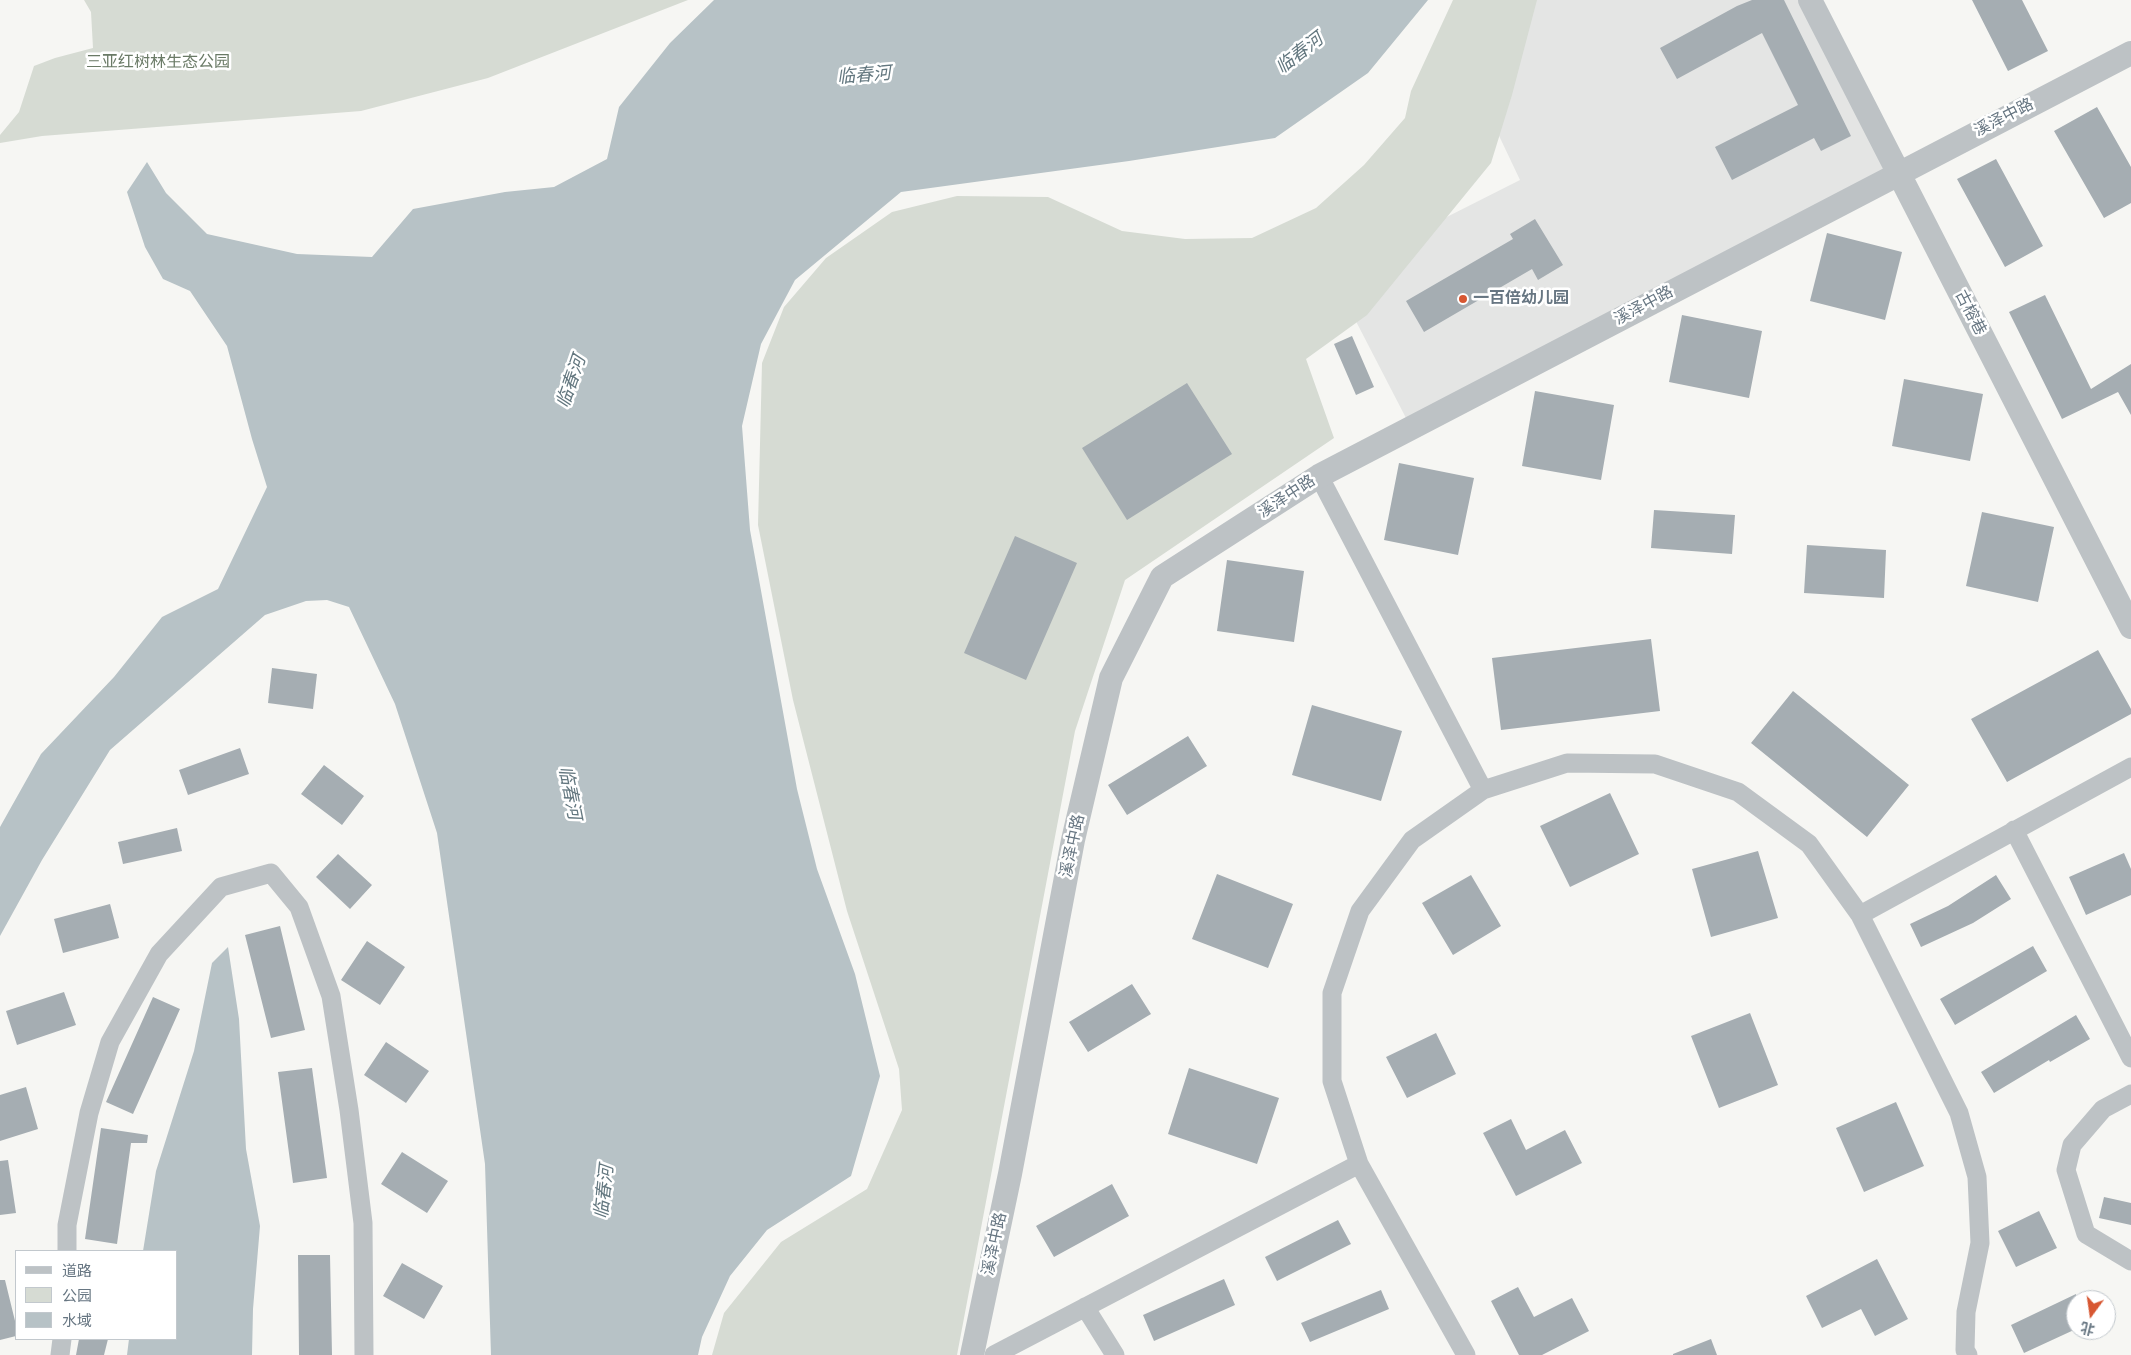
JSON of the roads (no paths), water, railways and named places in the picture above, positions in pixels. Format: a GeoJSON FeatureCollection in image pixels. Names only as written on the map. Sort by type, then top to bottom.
{"type":"FeatureCollection","features":[{"type":"Feature","properties":{"kind":"street","name":"古榕巷"},"geometry":{"type":"LineString","coordinates":[[1810,0],[2131,627]]}},
{"type":"Feature","properties":{"kind":"street","name":"溪泽中路"},"geometry":{"type":"LineString","coordinates":[[972,1355],[1010,1174],[1073,840],[1110,678],[1162,577],[1319,476],[2131,53]]}},
{"type":"Feature","properties":{"kind":"street"},"geometry":{"type":"LineString","coordinates":[[1319,476],[1483,790]]}},
{"type":"Feature","properties":{"kind":"street"},"geometry":{"type":"LineString","coordinates":[[1466,1355],[1359,1164],[1332,1081],[1332,993],[1360,910],[1412,840],[1483,790],[1567,764],[1655,764],[1738,792],[1809,844],[1860,915],[1959,1113],[1977,1177],[1980,1243],[1966,1312],[1965,1350],[1968,1355]]}},
{"type":"Feature","properties":{"kind":"street"},"geometry":{"type":"LineString","coordinates":[[1860,915],[2131,768]]}},
{"type":"Feature","properties":{"kind":"street"},"geometry":{"type":"LineString","coordinates":[[2014,830],[2131,1058]]}},
{"type":"Feature","properties":{"kind":"street"},"geometry":{"type":"LineString","coordinates":[[67,1250],[67,1225],[89,1113],[110,1042],[159,954],[221,887],[271,873],[299,907],[331,996],[349,1110],[363,1224],[364,1355]]}},
{"type":"Feature","properties":{"kind":"street"},"geometry":{"type":"LineString","coordinates":[[2131,1094],[2103,1108],[2072,1145],[2066,1170],[2086,1234],[2131,1261]]}},
{"type":"Feature","properties":{"kind":"street"},"geometry":{"type":"LineString","coordinates":[[994,1355],[1359,1164]]}},
{"type":"Feature","properties":{"kind":"street"},"geometry":{"type":"LineString","coordinates":[[1085,1307],[1116,1355]]}},
{"type":"Feature","properties":{"kind":"street"},"geometry":{"type":"LineString","coordinates":[[60,1355],[62,1340]]}},
{"type":"Feature","properties":{"kind":"water","name":"临春河"},"geometry":{"type":"Polygon","coordinates":[[[714,0],[1428,0],[1368,73],[1275,138],[1129,161],[901,192],[795,280],[761,344],[742,426],[750,530],[797,789],[817,869],[855,974],[880,1076],[851,1176],[767,1230],[730,1276],[702,1337],[698,1355],[491,1355],[485,1164],[437,833],[395,704],[349,607],[327,600],[306,601],[265,615],[110,750],[42,860],[0,936],[0,827],[41,754],[114,677],[162,617],[218,589],[267,487],[227,346],[190,291],[163,279],[145,247],[127,192],[147,162],[166,193],[207,234],[297,254],[372,257],[413,209],[505,192],[554,187],[607,159],[619,107],[670,43],[714,0]]]}},
{"type":"Feature","properties":{"kind":"water"},"geometry":{"type":"Polygon","coordinates":[[[228,947],[239,1019],[246,1149],[260,1226],[253,1309],[252,1355],[127,1355],[129,1340],[178,1340],[178,1250],[143,1250],[156,1171],[194,1051],[212,963],[228,947]]]}},
{"type":"Feature","properties":{"kind":"place","name":"一百倍幼儿园"},"geometry":{"type":"Point","coordinates":[1463,299]}},
{"type":"Feature","properties":{"kind":"park label","name":"三亚红树林生态公园"},"geometry":{"type":"Point","coordinates":[158,63]}}]}
